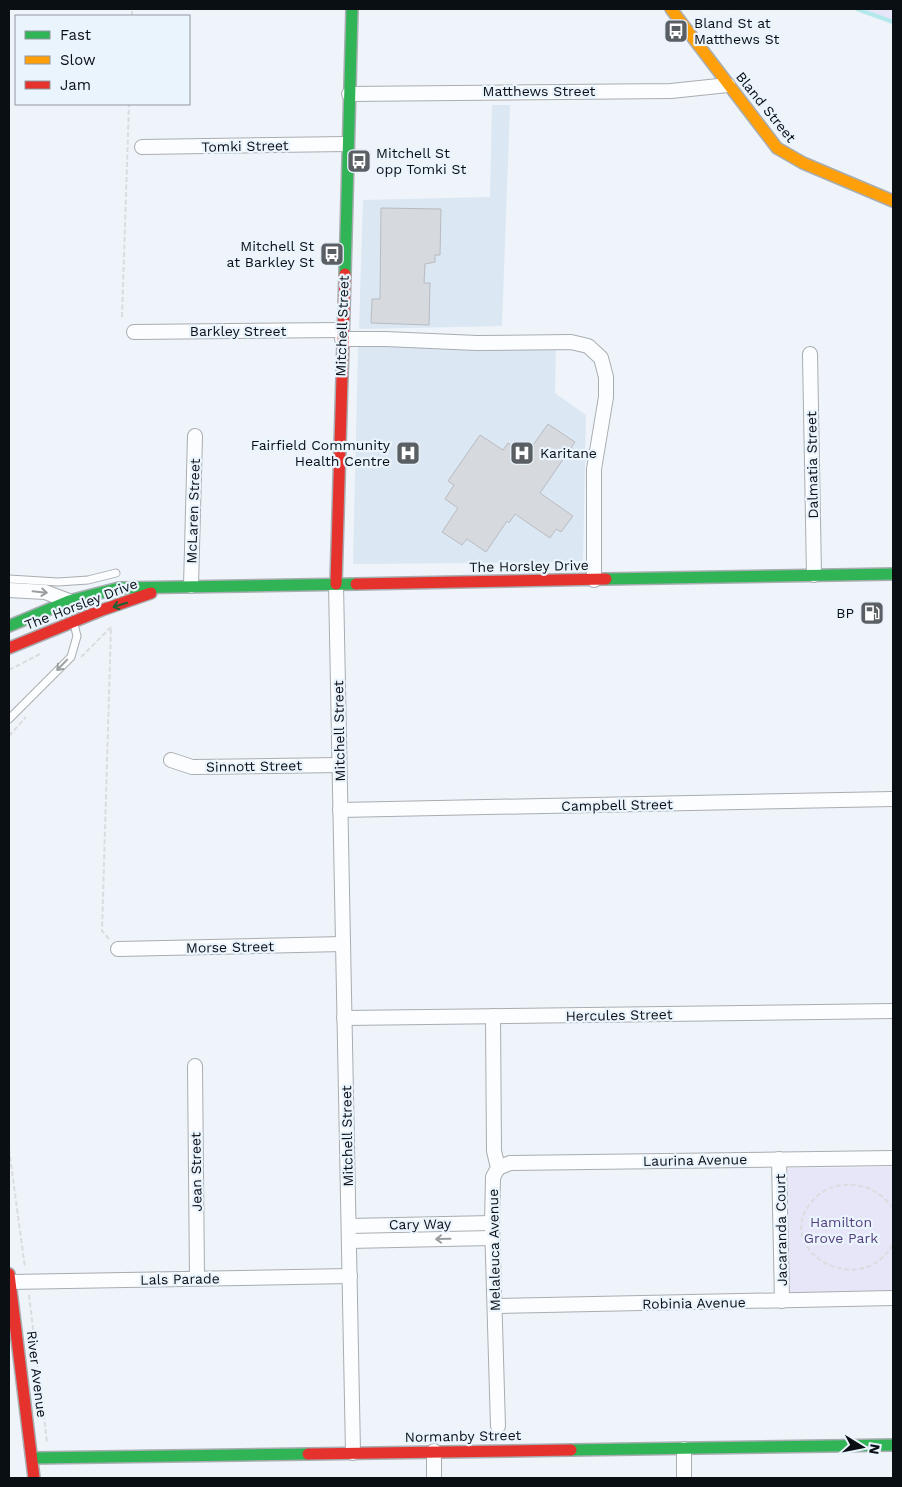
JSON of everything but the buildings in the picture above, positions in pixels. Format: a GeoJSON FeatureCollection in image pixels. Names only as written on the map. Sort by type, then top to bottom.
{"type":"FeatureCollection","features":[{"type":"Feature","properties":{"kind":"street","name":"Mitchell Street"},"geometry":{"type":"LineString","coordinates":[[352,9],[336,584],[353,1453]]}},
{"type":"Feature","properties":{"kind":"street","name":"Bland Street"},"geometry":{"type":"LineString","coordinates":[[672,9],[768,138],[786,155],[893,201]]}},
{"type":"Feature","properties":{"kind":"street","name":"Matthews Street"},"geometry":{"type":"LineString","coordinates":[[349,94],[671,91],[728,85]]}},
{"type":"Feature","properties":{"kind":"street","name":"Tomki Street"},"geometry":{"type":"LineString","coordinates":[[142,148],[347,144]]}},
{"type":"Feature","properties":{"kind":"street","name":"Barkley Street"},"geometry":{"type":"LineString","coordinates":[[134,332],[342,335],[478,343],[571,342],[588,346],[601,358],[606,377],[606,398],[594,469],[594,580]]}},
{"type":"Feature","properties":{"kind":"street","name":"Dalmatia Street"},"geometry":{"type":"LineString","coordinates":[[810,354],[814,575]]}},
{"type":"Feature","properties":{"kind":"street","name":"McLaren Street"},"geometry":{"type":"LineString","coordinates":[[191,586],[196,436]]}},
{"type":"Feature","properties":{"kind":"street","name":"The Horsley Drive"},"geometry":{"type":"LineString","coordinates":[[9,626],[69,601],[119,588],[893,574]]}},
{"type":"Feature","properties":{"kind":"street","name":"The Horsley Drive"},"geometry":{"type":"LineString","coordinates":[[9,648],[73,621],[165,587]]}},
{"type":"Feature","properties":{"kind":"street"},"geometry":{"type":"LineString","coordinates":[[9,590],[45,592],[69,601]]}},
{"type":"Feature","properties":{"kind":"street"},"geometry":{"type":"LineString","coordinates":[[19,657],[39,645],[58,628]]}},
{"type":"Feature","properties":{"kind":"street","name":"Sinnott Street"},"geometry":{"type":"LineString","coordinates":[[171,760],[192,766],[339,765]]}},
{"type":"Feature","properties":{"kind":"street","name":"Campbell Street"},"geometry":{"type":"LineString","coordinates":[[340,810],[893,800]]}},
{"type":"Feature","properties":{"kind":"street","name":"Morse Street"},"geometry":{"type":"LineString","coordinates":[[118,949],[343,944]]}},
{"type":"Feature","properties":{"kind":"street","name":"Hercules Street"},"geometry":{"type":"LineString","coordinates":[[344,1018],[893,1012]]}},
{"type":"Feature","properties":{"kind":"street","name":"Melaleuca Avenue"},"geometry":{"type":"LineString","coordinates":[[493,1016],[494,1150],[498,1168],[493,1177],[492,1238],[498,1426]]}},
{"type":"Feature","properties":{"kind":"street","name":"Jean Street"},"geometry":{"type":"LineString","coordinates":[[195,1066],[197,1278]]}},
{"type":"Feature","properties":{"kind":"street","name":"Laurina Avenue"},"geometry":{"type":"LineString","coordinates":[[498,1168],[510,1163],[893,1158]]}},
{"type":"Feature","properties":{"kind":"street","name":"Jacaranda Court"},"geometry":{"type":"LineString","coordinates":[[779,1159],[782,1302]]}},
{"type":"Feature","properties":{"kind":"street","name":"Cary Way"},"geometry":{"type":"LineString","coordinates":[[349,1226],[492,1223]]}},
{"type":"Feature","properties":{"kind":"street","name":"Cary Way"},"geometry":{"type":"LineString","coordinates":[[349,1241],[492,1238]]}},
{"type":"Feature","properties":{"kind":"street","name":"Lals Parade"},"geometry":{"type":"LineString","coordinates":[[9,1278],[27,1282],[350,1276]]}},
{"type":"Feature","properties":{"kind":"street","name":"River Avenue"},"geometry":{"type":"LineString","coordinates":[[9,1278],[34,1478]]}},
{"type":"Feature","properties":{"kind":"street","name":"Robinia Avenue"},"geometry":{"type":"LineString","coordinates":[[495,1306],[782,1302],[893,1298]]}},
{"type":"Feature","properties":{"kind":"street","name":"Normanby Street"},"geometry":{"type":"LineString","coordinates":[[33,1458],[893,1445]]}},
{"type":"Feature","properties":{"kind":"street"},"geometry":{"type":"LineString","coordinates":[[684,1449],[684,1478]]}},
{"type":"Feature","properties":{"kind":"street"},"geometry":{"type":"LineString","coordinates":[[434,1452],[434,1478]]}},
{"type":"Feature","properties":{"kind":"lane"},"geometry":{"type":"LineString","coordinates":[[9,579],[58,582],[88,580],[116,573]]}},
{"type":"Feature","properties":{"kind":"lane"},"geometry":{"type":"LineString","coordinates":[[9,720],[71,657],[77,636],[73,621]]}},
{"type":"Feature","properties":{"kind":"path"},"geometry":{"type":"LineString","coordinates":[[122,317],[129,105]]}},
{"type":"Feature","properties":{"kind":"path"},"geometry":{"type":"LineString","coordinates":[[111,627],[113,629],[102,931],[118,949]]}},
{"type":"Feature","properties":{"kind":"path"},"geometry":{"type":"LineString","coordinates":[[9,1150],[47,1443]]}},
{"type":"Feature","properties":{"kind":"path"},"geometry":{"type":"LineString","coordinates":[[893,1208],[883,1195],[869,1188],[852,1185],[824,1190],[814,1198],[801,1218],[801,1236],[812,1252],[823,1262],[847,1270],[864,1269],[875,1264],[886,1257],[893,1244]]}},
{"type":"Feature","properties":{"kind":"shaded area"},"geometry":{"type":"Polygon","coordinates":[[[492,105],[510,105],[502,326],[359,329],[363,200],[490,197],[492,105]]]}},
{"type":"Feature","properties":{"kind":"shaded area"},"geometry":{"type":"Polygon","coordinates":[[[426,346],[479,349],[556,349],[555,393],[586,415],[583,562],[353,564],[358,347],[426,346]]]}},
{"type":"Feature","properties":{"kind":"green space"},"geometry":{"type":"Polygon","coordinates":[[[857,9],[893,9],[893,22],[857,9]]]}},
{"type":"Feature","properties":{"kind":"green space","name":"Hamilton Grove Park"},"geometry":{"type":"Polygon","coordinates":[[[893,1167],[893,1293],[789,1294],[788,1168],[893,1167]]]}},
{"type":"Feature","properties":{"kind":"green space"},"geometry":{"type":"Polygon","coordinates":[[[482,1227],[482,1234],[363,1237],[362,1230],[482,1227]]]}},
{"type":"Feature","properties":{"kind":"waterway"},"geometry":{"type":"LineString","coordinates":[[857,9],[893,22]]}},
{"type":"Feature","properties":{"kind":"traffic: fast"},"geometry":{"type":"LineString","coordinates":[[345,274],[352,9]]}},
{"type":"Feature","properties":{"kind":"traffic: fast"},"geometry":{"type":"LineString","coordinates":[[606,579],[893,574]]}},
{"type":"Feature","properties":{"kind":"traffic: fast"},"geometry":{"type":"LineString","coordinates":[[9,626],[69,601],[119,588],[356,584]]}},
{"type":"Feature","properties":{"kind":"traffic: fast"},"geometry":{"type":"LineString","coordinates":[[571,1450],[893,1445]]}},
{"type":"Feature","properties":{"kind":"traffic: fast"},"geometry":{"type":"LineString","coordinates":[[33,1458],[308,1454]]}},
{"type":"Feature","properties":{"kind":"traffic: slow"},"geometry":{"type":"LineString","coordinates":[[671,9],[777,148],[803,163],[893,201]]}},
{"type":"Feature","properties":{"kind":"traffic: jam"},"geometry":{"type":"LineString","coordinates":[[336,584],[345,274]]}},
{"type":"Feature","properties":{"kind":"traffic: jam"},"geometry":{"type":"LineString","coordinates":[[356,584],[606,579]]}},
{"type":"Feature","properties":{"kind":"traffic: jam"},"geometry":{"type":"LineString","coordinates":[[9,648],[102,610],[151,593]]}},
{"type":"Feature","properties":{"kind":"traffic: jam"},"geometry":{"type":"LineString","coordinates":[[9,1274],[34,1478]]}},
{"type":"Feature","properties":{"kind":"traffic: jam"},"geometry":{"type":"LineString","coordinates":[[308,1454],[571,1450]]}},
{"type":"Feature","properties":{"kind":"place","name":"Bland St at Matthews St"},"geometry":{"type":"Point","coordinates":[676,31]}},
{"type":"Feature","properties":{"kind":"place","name":"Mitchell St opp Tomki St"},"geometry":{"type":"Point","coordinates":[359,161]}},
{"type":"Feature","properties":{"kind":"place","name":"Mitchell St at Barkley St"},"geometry":{"type":"Point","coordinates":[332,254]}},
{"type":"Feature","properties":{"kind":"place","name":"Fairfield Community Health Centre"},"geometry":{"type":"Point","coordinates":[408,453]}},
{"type":"Feature","properties":{"kind":"place","name":"Karitane"},"geometry":{"type":"Point","coordinates":[522,453]}},
{"type":"Feature","properties":{"kind":"place","name":"BP"},"geometry":{"type":"Point","coordinates":[872,613]}}]}
